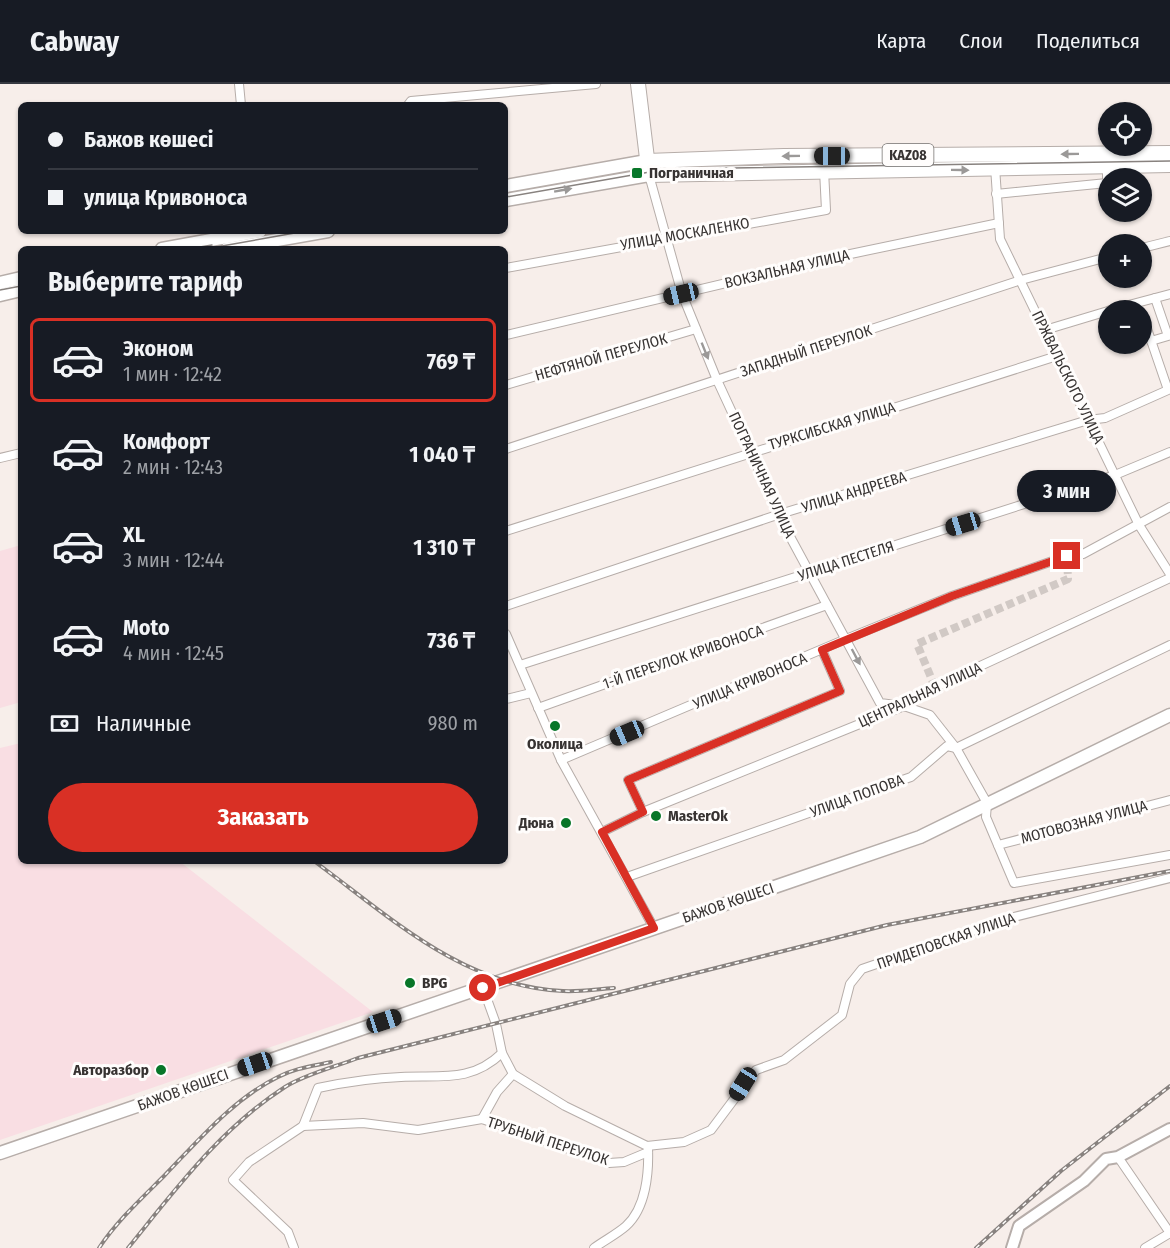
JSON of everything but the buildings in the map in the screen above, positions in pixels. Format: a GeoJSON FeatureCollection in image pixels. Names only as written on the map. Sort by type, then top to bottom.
{"type":"FeatureCollection","features":[{"type":"Feature","properties":{"kind":"highway","name":"ПОГРАНИЧНАЯ УЛИЦА"},"geometry":{"type":"LineString","coordinates":[[638,84],[649,175]]}},
{"type":"Feature","properties":{"kind":"highway","name":"KAZ08"},"geometry":{"type":"LineString","coordinates":[[647,161],[784,156],[1170,153]]}},
{"type":"Feature","properties":{"kind":"highway"},"geometry":{"type":"LineString","coordinates":[[649,175],[1170,165]]}},
{"type":"Feature","properties":{"kind":"main road"},"geometry":{"type":"LineString","coordinates":[[508,186],[647,161]]}},
{"type":"Feature","properties":{"kind":"main road"},"geometry":{"type":"LineString","coordinates":[[508,200],[649,175]]}},
{"type":"Feature","properties":{"kind":"main road"},"geometry":{"type":"LineString","coordinates":[[176,246],[233,234]]}},
{"type":"Feature","properties":{"kind":"main road"},"geometry":{"type":"LineString","coordinates":[[237,246],[263,238],[300,234]]}},
{"type":"Feature","properties":{"kind":"main road"},"geometry":{"type":"LineString","coordinates":[[0,283],[18,279]]}},
{"type":"Feature","properties":{"kind":"main road"},"geometry":{"type":"LineString","coordinates":[[0,295],[18,291]]}},
{"type":"Feature","properties":{"kind":"main road","name":"БАЖОВ КӨШЕСІ"},"geometry":{"type":"LineString","coordinates":[[0,1153],[920,837],[1170,715]]}},
{"type":"Feature","properties":{"kind":"street"},"geometry":{"type":"LineString","coordinates":[[239,84],[241,102]]}},
{"type":"Feature","properties":{"kind":"street"},"geometry":{"type":"LineString","coordinates":[[410,102],[596,84]]}},
{"type":"Feature","properties":{"kind":"street","name":"ПРЖВАЛЬСКОГО УЛИЦА"},"geometry":{"type":"LineString","coordinates":[[997,156],[995,170],[1000,239],[1139,525],[1170,576]]}},
{"type":"Feature","properties":{"kind":"street"},"geometry":{"type":"LineString","coordinates":[[996,194],[1107,183],[1107,165]]}},
{"type":"Feature","properties":{"kind":"street","name":"УЛИЦА МОСКАЛЕНКО"},"geometry":{"type":"LineString","coordinates":[[508,267],[826,210],[824,170]]}},
{"type":"Feature","properties":{"kind":"street","name":"ПОГРАНИЧНАЯ УЛИЦА"},"geometry":{"type":"LineString","coordinates":[[649,175],[681,294],[717,380],[780,514],[880,703],[904,706],[930,715],[956,748],[987,803],[986,817],[1014,883],[1170,855]]}},
{"type":"Feature","properties":{"kind":"street","name":"ВОКЗАЛЬНАЯ УЛИЦА"},"geometry":{"type":"LineString","coordinates":[[508,335],[841,256],[999,223]]}},
{"type":"Feature","properties":{"kind":"street"},"geometry":{"type":"LineString","coordinates":[[1152,246],[1170,241]]}},
{"type":"Feature","properties":{"kind":"street","name":"ЗАПАДНЫЙ ПЕРЕУЛОК"},"geometry":{"type":"LineString","coordinates":[[508,448],[1021,280],[1098,260]]}},
{"type":"Feature","properties":{"kind":"street"},"geometry":{"type":"LineString","coordinates":[[1152,300],[1170,294]]}},
{"type":"Feature","properties":{"kind":"street"},"geometry":{"type":"LineString","coordinates":[[1152,341],[1168,336],[1155,298]]}},
{"type":"Feature","properties":{"kind":"street"},"geometry":{"type":"LineString","coordinates":[[1045,330],[1098,314]]}},
{"type":"Feature","properties":{"kind":"street","name":"НЕФТЯНОЙ ПЕРЕУЛОК"},"geometry":{"type":"LineString","coordinates":[[508,384],[696,329]]}},
{"type":"Feature","properties":{"kind":"street","name":"УЛИЦА АНДРЕЕВА"},"geometry":{"type":"LineString","coordinates":[[508,605],[780,514],[1088,420],[1105,418],[1168,390],[1152,344]]}},
{"type":"Feature","properties":{"kind":"street","name":"ТУРКСИБСКАЯ УЛИЦА"},"geometry":{"type":"LineString","coordinates":[[508,530],[1057,356]]}},
{"type":"Feature","properties":{"kind":"street","name":"УЛИЦА ПЕСТЕЛЯ"},"geometry":{"type":"LineString","coordinates":[[520,665],[1115,475],[1170,452]]}},
{"type":"Feature","properties":{"kind":"street"},"geometry":{"type":"LineString","coordinates":[[0,458],[18,454]]}},
{"type":"Feature","properties":{"kind":"street","name":"УЛИЦА КРИВОНОСА"},"geometry":{"type":"LineString","coordinates":[[561,760],[963,592],[1064,557],[1083,554],[1170,507]]}},
{"type":"Feature","properties":{"kind":"street","name":"ЦЕНТРАЛЬНАЯ УЛИЦА"},"geometry":{"type":"LineString","coordinates":[[602,832],[643,812],[904,706],[935,687],[1170,576]]}},
{"type":"Feature","properties":{"kind":"street","name":"1-Й ПЕРЕУЛОК КРИВОНОСА"},"geometry":{"type":"LineString","coordinates":[[538,708],[827,605]]}},
{"type":"Feature","properties":{"kind":"street"},"geometry":{"type":"LineString","coordinates":[[508,638],[561,760],[654,928]]}},
{"type":"Feature","properties":{"kind":"street","name":"УЛИЦА ПОПОВА"},"geometry":{"type":"LineString","coordinates":[[627,876],[911,777],[947,746],[956,748],[1170,645]]}},
{"type":"Feature","properties":{"kind":"street"},"geometry":{"type":"LineString","coordinates":[[643,812],[628,780],[840,691],[822,650]]}},
{"type":"Feature","properties":{"kind":"street"},"geometry":{"type":"LineString","coordinates":[[508,699],[531,693]]}},
{"type":"Feature","properties":{"kind":"street","name":"МОТОВОЗНАЯ УЛИЦА"},"geometry":{"type":"LineString","coordinates":[[998,845],[1170,800]]}},
{"type":"Feature","properties":{"kind":"street","name":"ПРИДЕПОВСКАЯ УЛИЦА"},"geometry":{"type":"LineString","coordinates":[[648,1149],[684,1142],[711,1130],[756,1070],[784,1060],[842,1015],[850,984],[862,969],[1010,918],[1170,878]]}},
{"type":"Feature","properties":{"kind":"street"},"geometry":{"type":"LineString","coordinates":[[483,988],[496,1024],[502,1053],[513,1074],[565,1106],[648,1149],[647,1181],[637,1211],[627,1225],[594,1248]]}},
{"type":"Feature","properties":{"kind":"street"},"geometry":{"type":"LineString","coordinates":[[294,1248],[288,1232],[233,1180],[249,1162],[303,1126],[318,1088],[355,1080],[454,1077],[488,1067],[502,1053]]}},
{"type":"Feature","properties":{"kind":"street"},"geometry":{"type":"LineString","coordinates":[[482,1119],[497,1092],[513,1074]]}},
{"type":"Feature","properties":{"kind":"street","name":"ТРУБНЫЙ ПЕРЕУЛОК"},"geometry":{"type":"LineString","coordinates":[[303,1126],[363,1123],[418,1130],[482,1119],[609,1163],[624,1162],[648,1149]]}},
{"type":"Feature","properties":{"kind":"street"},"geometry":{"type":"LineString","coordinates":[[1012,1248],[1019,1226],[1084,1181],[1107,1159],[1118,1157],[1170,1129]]}},
{"type":"Feature","properties":{"kind":"street"},"geometry":{"type":"LineString","coordinates":[[1118,1157],[1170,1233],[1145,1248]]}},
{"type":"Feature","properties":{"kind":"shaded area"},"geometry":{"type":"Polygon","coordinates":[[[18,546],[18,703],[0,708],[0,551],[18,546]]]}},
{"type":"Feature","properties":{"kind":"shaded area"},"geometry":{"type":"Polygon","coordinates":[[[18,744],[18,864],[183,864],[373,1012],[0,1140],[0,748],[18,744]]]}},
{"type":"Feature","properties":{"kind":"tunnel"},"geometry":{"type":"LineString","coordinates":[[935,687],[917,644],[1068,579],[1067,556]]}},
{"type":"Feature","properties":{"kind":"tram line"},"geometry":{"type":"LineString","coordinates":[[508,197],[667,169],[1170,161]]}},
{"type":"Feature","properties":{"kind":"tram line"},"geometry":{"type":"LineString","coordinates":[[222,246],[289,234]]}},
{"type":"Feature","properties":{"kind":"tram line"},"geometry":{"type":"LineString","coordinates":[[206,246],[212,245]]}},
{"type":"Feature","properties":{"kind":"tram line"},"geometry":{"type":"LineString","coordinates":[[0,290],[18,287]]}},
{"type":"Feature","properties":{"kind":"railway"},"geometry":{"type":"LineString","coordinates":[[318,864],[430,946],[493,977],[527,987],[563,991],[614,988]]}},
{"type":"Feature","properties":{"kind":"railway"},"geometry":{"type":"LineString","coordinates":[[128,1248],[200,1161],[240,1121],[285,1087],[321,1071],[358,1058],[887,925],[1170,871]]}},
{"type":"Feature","properties":{"kind":"railway"},"geometry":{"type":"LineString","coordinates":[[99,1248],[138,1202],[231,1109],[262,1086],[284,1074],[331,1062]]}},
{"type":"Feature","properties":{"kind":"railway"},"geometry":{"type":"LineString","coordinates":[[976,1248],[1061,1171],[1170,1086]]}},
{"type":"Feature","properties":{"kind":"place","name":"Пограничная"},"geometry":{"type":"Point","coordinates":[637,173]}},
{"type":"Feature","properties":{"kind":"place","name":"Околица"},"geometry":{"type":"Point","coordinates":[555,726]}},
{"type":"Feature","properties":{"kind":"place","name":"MasterOk"},"geometry":{"type":"Point","coordinates":[656,816]}},
{"type":"Feature","properties":{"kind":"place","name":"Дюна"},"geometry":{"type":"Point","coordinates":[566,823]}},
{"type":"Feature","properties":{"kind":"place","name":"BPG"},"geometry":{"type":"Point","coordinates":[410,983]}},
{"type":"Feature","properties":{"kind":"place","name":"Авторазбор"},"geometry":{"type":"Point","coordinates":[161,1070]}},
{"type":"Feature","properties":{"kind":"route"},"geometry":{"type":"LineString","coordinates":[[483,988],[654,928],[602,832],[643,812],[628,780],[840,691],[822,650],[952,596],[1067,556]]}}]}
